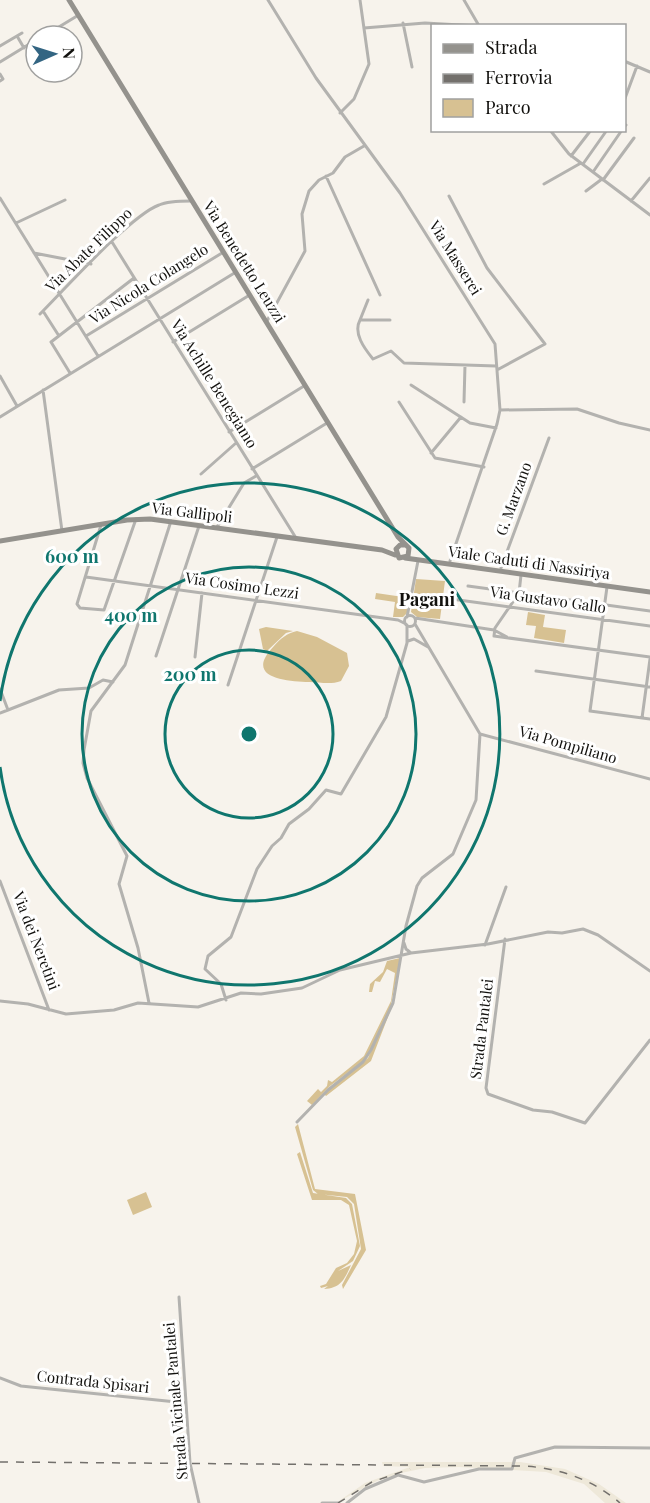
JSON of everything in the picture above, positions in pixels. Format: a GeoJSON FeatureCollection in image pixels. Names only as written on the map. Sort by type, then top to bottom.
{"type":"FeatureCollection","features":[{"type":"Feature","properties":{"kind":"main road","name":"Via Benedetto Leuzzi"},"geometry":{"type":"LineString","coordinates":[[69,0],[398,537],[407,547]]}},
{"type":"Feature","properties":{"kind":"main road","name":"Via Gallipoli"},"geometry":{"type":"LineString","coordinates":[[0,541],[136,519],[171,520],[382,550],[405,558]]}},
{"type":"Feature","properties":{"kind":"main road"},"geometry":{"type":"LineString","coordinates":[[396,555],[398,537]]}},
{"type":"Feature","properties":{"kind":"main road","name":"Via Gallipoli"},"geometry":{"type":"LineString","coordinates":[[382,550],[407,547]]}},
{"type":"Feature","properties":{"kind":"main road"},"geometry":{"type":"LineString","coordinates":[[405,558],[407,547]]}},
{"type":"Feature","properties":{"kind":"main road","name":"Viale Caduti di Nassiriya"},"geometry":{"type":"LineString","coordinates":[[407,547],[416,556],[650,590]]}},
{"type":"Feature","properties":{"kind":"main road","name":"Viale Caduti di Nassiriya"},"geometry":{"type":"LineString","coordinates":[[405,558],[650,590]]}},
{"type":"Feature","properties":{"kind":"street","name":"Via Masserei"},"geometry":{"type":"LineString","coordinates":[[268,0],[340,113],[400,193],[495,344],[500,410],[484,466],[450,561]]}},
{"type":"Feature","properties":{"kind":"street"},"geometry":{"type":"LineString","coordinates":[[340,113],[354,99],[369,64],[360,0]]}},
{"type":"Feature","properties":{"kind":"street"},"geometry":{"type":"LineString","coordinates":[[464,0],[478,24]]}},
{"type":"Feature","properties":{"kind":"street"},"geometry":{"type":"LineString","coordinates":[[64,24],[79,15]]}},
{"type":"Feature","properties":{"kind":"street"},"geometry":{"type":"LineString","coordinates":[[363,28],[403,23],[431,24]]}},
{"type":"Feature","properties":{"kind":"street"},"geometry":{"type":"LineString","coordinates":[[403,23],[412,67]]}},
{"type":"Feature","properties":{"kind":"street"},"geometry":{"type":"LineString","coordinates":[[0,46],[22,33]]}},
{"type":"Feature","properties":{"kind":"street"},"geometry":{"type":"LineString","coordinates":[[0,62],[24,48],[17,36]]}},
{"type":"Feature","properties":{"kind":"street"},"geometry":{"type":"LineString","coordinates":[[626,62],[650,72]]}},
{"type":"Feature","properties":{"kind":"street"},"geometry":{"type":"LineString","coordinates":[[626,96],[637,66]]}},
{"type":"Feature","properties":{"kind":"street"},"geometry":{"type":"LineString","coordinates":[[0,74],[2,80]]}},
{"type":"Feature","properties":{"kind":"street"},"geometry":{"type":"LineString","coordinates":[[552,132],[571,156],[650,215]]}},
{"type":"Feature","properties":{"kind":"street"},"geometry":{"type":"LineString","coordinates":[[571,156],[589,132]]}},
{"type":"Feature","properties":{"kind":"street"},"geometry":{"type":"LineString","coordinates":[[543,184],[582,164],[606,132]]}},
{"type":"Feature","properties":{"kind":"street"},"geometry":{"type":"LineString","coordinates":[[592,172],[621,132]]}},
{"type":"Feature","properties":{"kind":"street"},"geometry":{"type":"LineString","coordinates":[[586,191],[603,179],[633,138]]}},
{"type":"Feature","properties":{"kind":"street"},"geometry":{"type":"LineString","coordinates":[[267,322],[305,251],[302,214],[309,191],[333,173],[348,154],[364,146]]}},
{"type":"Feature","properties":{"kind":"street"},"geometry":{"type":"LineString","coordinates":[[326,176],[380,295]]}},
{"type":"Feature","properties":{"kind":"street"},"geometry":{"type":"LineString","coordinates":[[632,201],[650,178]]}},
{"type":"Feature","properties":{"kind":"street"},"geometry":{"type":"LineString","coordinates":[[368,300],[357,332],[373,358],[391,351],[404,363],[497,368],[545,344],[487,268],[449,196]]}},
{"type":"Feature","properties":{"kind":"street"},"geometry":{"type":"LineString","coordinates":[[0,198],[98,356]]}},
{"type":"Feature","properties":{"kind":"street"},"geometry":{"type":"LineString","coordinates":[[16,223],[65,200]]}},
{"type":"Feature","properties":{"kind":"street","name":"Via Abate Filippo"},"geometry":{"type":"LineString","coordinates":[[40,314],[112,242],[158,205],[192,201]]}},
{"type":"Feature","properties":{"kind":"street","name":"Via Achille Benegiamo"},"geometry":{"type":"LineString","coordinates":[[112,242],[296,538]]}},
{"type":"Feature","properties":{"kind":"street"},"geometry":{"type":"LineString","coordinates":[[34,252],[91,264]]}},
{"type":"Feature","properties":{"kind":"street","name":"Via Nicola Colangelo"},"geometry":{"type":"LineString","coordinates":[[86,336],[224,252]]}},
{"type":"Feature","properties":{"kind":"street"},"geometry":{"type":"LineString","coordinates":[[0,417],[236,272]]}},
{"type":"Feature","properties":{"kind":"street"},"geometry":{"type":"LineString","coordinates":[[70,373],[51,342],[134,278]]}},
{"type":"Feature","properties":{"kind":"street"},"geometry":{"type":"LineString","coordinates":[[173,342],[250,294]]}},
{"type":"Feature","properties":{"kind":"street"},"geometry":{"type":"LineString","coordinates":[[43,311],[58,336]]}},
{"type":"Feature","properties":{"kind":"street"},"geometry":{"type":"LineString","coordinates":[[360,320],[390,320]]}},
{"type":"Feature","properties":{"kind":"street"},"geometry":{"type":"LineString","coordinates":[[464,402],[465,365]]}},
{"type":"Feature","properties":{"kind":"street"},"geometry":{"type":"LineString","coordinates":[[0,376],[17,406]]}},
{"type":"Feature","properties":{"kind":"street"},"geometry":{"type":"LineString","coordinates":[[229,432],[306,385]]}},
{"type":"Feature","properties":{"kind":"street"},"geometry":{"type":"LineString","coordinates":[[411,385],[470,423],[496,428]]}},
{"type":"Feature","properties":{"kind":"street"},"geometry":{"type":"LineString","coordinates":[[43,390],[62,531]]}},
{"type":"Feature","properties":{"kind":"street"},"geometry":{"type":"LineString","coordinates":[[399,402],[431,453],[439,460],[484,466]]}},
{"type":"Feature","properties":{"kind":"street"},"geometry":{"type":"LineString","coordinates":[[500,410],[577,409],[619,423],[650,430]]}},
{"type":"Feature","properties":{"kind":"street"},"geometry":{"type":"LineString","coordinates":[[431,453],[461,417]]}},
{"type":"Feature","properties":{"kind":"street"},"geometry":{"type":"LineString","coordinates":[[252,469],[328,422]]}},
{"type":"Feature","properties":{"kind":"street","name":"G. Marzano"},"geometry":{"type":"LineString","coordinates":[[501,568],[549,438]]}},
{"type":"Feature","properties":{"kind":"street"},"geometry":{"type":"LineString","coordinates":[[201,474],[236,443]]}},
{"type":"Feature","properties":{"kind":"street"},"geometry":{"type":"LineString","coordinates":[[217,527],[244,483],[256,476]]}},
{"type":"Feature","properties":{"kind":"street"},"geometry":{"type":"LineString","coordinates":[[101,524],[77,606],[104,610],[136,519]]}},
{"type":"Feature","properties":{"kind":"street"},"geometry":{"type":"LineString","coordinates":[[149,1003],[138,948],[119,884],[127,856],[94,794],[83,763],[91,711],[125,665],[171,520]]}},
{"type":"Feature","properties":{"kind":"street"},"geometry":{"type":"LineString","coordinates":[[156,656],[200,525]]}},
{"type":"Feature","properties":{"kind":"street"},"geometry":{"type":"LineString","coordinates":[[228,685],[278,536]]}},
{"type":"Feature","properties":{"kind":"street"},"geometry":{"type":"LineString","coordinates":[[226,1000],[221,984],[206,969],[208,956],[231,937],[257,869],[289,824],[309,809],[326,790],[341,794],[386,717],[411,625],[409,611],[418,559]]}},
{"type":"Feature","properties":{"kind":"street"},"geometry":{"type":"LineString","coordinates":[[522,574],[519,593],[492,634],[650,658],[648,687],[642,718]]}},
{"type":"Feature","properties":{"kind":"street","name":"Via Cosimo Lezzi"},"geometry":{"type":"LineString","coordinates":[[86,577],[395,620],[411,625],[419,631]]}},
{"type":"Feature","properties":{"kind":"street"},"geometry":{"type":"LineString","coordinates":[[468,586],[650,611]]}},
{"type":"Feature","properties":{"kind":"street"},"geometry":{"type":"LineString","coordinates":[[607,586],[590,711],[650,719]]}},
{"type":"Feature","properties":{"kind":"street"},"geometry":{"type":"LineString","coordinates":[[195,657],[202,593]]}},
{"type":"Feature","properties":{"kind":"street","name":"Via Gustavo Gallo"},"geometry":{"type":"LineString","coordinates":[[444,598],[650,626]]}},
{"type":"Feature","properties":{"kind":"street"},"geometry":{"type":"LineString","coordinates":[[410,617],[494,630],[509,638]]}},
{"type":"Feature","properties":{"kind":"street"},"geometry":{"type":"LineString","coordinates":[[410,617],[411,625]]}},
{"type":"Feature","properties":{"kind":"street","name":"Via Cosimo Lezzi"},"geometry":{"type":"LineString","coordinates":[[395,620],[410,617]]}},
{"type":"Feature","properties":{"kind":"street"},"geometry":{"type":"LineString","coordinates":[[411,625],[423,620]]}},
{"type":"Feature","properties":{"kind":"street"},"geometry":{"type":"LineString","coordinates":[[297,1122],[327,1090],[367,1058],[393,1003],[404,938],[419,881],[453,854],[476,800],[480,734],[419,631],[413,630],[408,633]]}},
{"type":"Feature","properties":{"kind":"street"},"geometry":{"type":"LineString","coordinates":[[407,643],[414,639],[429,648]]}},
{"type":"Feature","properties":{"kind":"street"},"geometry":{"type":"LineString","coordinates":[[536,671],[648,687]]}},
{"type":"Feature","properties":{"kind":"street"},"geometry":{"type":"LineString","coordinates":[[0,713],[59,690],[89,688],[103,680],[113,682]]}},
{"type":"Feature","properties":{"kind":"street"},"geometry":{"type":"LineString","coordinates":[[0,689],[8,710]]}},
{"type":"Feature","properties":{"kind":"street","name":"Via Pompiliano"},"geometry":{"type":"LineString","coordinates":[[480,734],[650,779]]}},
{"type":"Feature","properties":{"kind":"street","name":"Via dei Neretini"},"geometry":{"type":"LineString","coordinates":[[0,881],[49,1010]]}},
{"type":"Feature","properties":{"kind":"street"},"geometry":{"type":"LineString","coordinates":[[485,945],[506,887]]}},
{"type":"Feature","properties":{"kind":"street"},"geometry":{"type":"LineString","coordinates":[[0,1001],[28,1004],[66,1014],[114,1010],[132,1003],[198,1007],[226,1000],[241,993],[294,990],[310,985],[338,970],[411,953],[485,945],[505,939],[533,937],[548,932],[562,933],[586,929],[650,971]]}},
{"type":"Feature","properties":{"kind":"street"},"geometry":{"type":"LineString","coordinates":[[404,938],[406,950],[411,953]]}},
{"type":"Feature","properties":{"kind":"street","name":"Strada Pantalei"},"geometry":{"type":"LineString","coordinates":[[505,939],[486,1088],[488,1094],[533,1110],[552,1112],[585,1123],[650,1040]]}},
{"type":"Feature","properties":{"kind":"street","name":"Strada Vicinale Pantalei"},"geometry":{"type":"LineString","coordinates":[[179,1297],[190,1469],[199,1503]]}},
{"type":"Feature","properties":{"kind":"street","name":"Contrada Spisari"},"geometry":{"type":"LineString","coordinates":[[0,1378],[21,1386],[186,1403]]}},
{"type":"Feature","properties":{"kind":"street"},"geometry":{"type":"LineString","coordinates":[[347,1503],[365,1489],[398,1475],[424,1482],[478,1469],[512,1469],[517,1457],[555,1447],[650,1449]]}},
{"type":"Feature","properties":{"kind":"street"},"geometry":{"type":"LineString","coordinates":[[322,1503],[338,1503]]}},
{"type":"Feature","properties":{"kind":"shaded area"},"geometry":{"type":"Polygon","coordinates":[[[382,1462],[520,1462],[565,1469],[599,1484],[626,1503],[605,1503],[584,1484],[546,1472],[459,1467],[425,1468],[401,1473],[377,1481],[336,1503],[365,1483],[410,1467],[383,1466],[382,1462]]]}},
{"type":"Feature","properties":{"kind":"green space"},"geometry":{"type":"Polygon","coordinates":[[[416,579],[445,581],[440,619],[417,617],[411,612],[416,579]]]}},
{"type":"Feature","properties":{"kind":"green space"},"geometry":{"type":"Polygon","coordinates":[[[376,593],[410,598],[408,612],[403,617],[393,617],[395,602],[375,599],[376,593]]]}},
{"type":"Feature","properties":{"kind":"green space"},"geometry":{"type":"Polygon","coordinates":[[[528,612],[545,615],[543,627],[566,630],[564,643],[534,638],[536,626],[526,625],[528,612]]]}},
{"type":"Feature","properties":{"kind":"green space"},"geometry":{"type":"Polygon","coordinates":[[[266,627],[293,631],[286,633],[267,651],[263,649],[259,629],[266,627]]]}},
{"type":"Feature","properties":{"kind":"green space"},"geometry":{"type":"Polygon","coordinates":[[[297,631],[317,637],[347,653],[349,666],[341,681],[329,683],[280,679],[265,671],[263,665],[274,646],[290,633],[297,631]]]}},
{"type":"Feature","properties":{"kind":"green space"},"geometry":{"type":"Polygon","coordinates":[[[400,958],[390,1010],[366,1059],[330,1086],[312,1105],[307,1101],[318,1089],[321,1092],[327,1086],[328,1080],[332,1082],[364,1056],[391,1001],[395,973],[387,969],[380,982],[375,981],[372,992],[369,992],[370,984],[383,972],[387,961],[400,958]]]}},
{"type":"Feature","properties":{"kind":"green space"},"geometry":{"type":"Polygon","coordinates":[[[396,996],[371,1061],[326,1096],[324,1094],[368,1058],[396,996]]]}},
{"type":"Feature","properties":{"kind":"green space"},"geometry":{"type":"Polygon","coordinates":[[[298,1124],[315,1189],[355,1194],[366,1250],[343,1289],[342,1285],[361,1249],[354,1204],[347,1197],[318,1194],[313,1190],[295,1127],[298,1124]]]}},
{"type":"Feature","properties":{"kind":"green space"},"geometry":{"type":"Polygon","coordinates":[[[300,1152],[313,1193],[346,1198],[352,1204],[360,1246],[353,1261],[338,1271],[351,1265],[344,1279],[338,1285],[330,1288],[324,1289],[328,1286],[321,1288],[320,1286],[326,1284],[336,1268],[347,1263],[354,1254],[357,1241],[349,1205],[341,1200],[312,1200],[297,1154],[300,1152]]]}},
{"type":"Feature","properties":{"kind":"green space"},"geometry":{"type":"Polygon","coordinates":[[[146,1192],[152,1207],[133,1215],[127,1200],[146,1192]]]}},
{"type":"Feature","properties":{"kind":"railway"},"geometry":{"type":"LineString","coordinates":[[0,1462],[523,1466],[549,1469],[575,1476],[598,1487],[620,1503]]}},
{"type":"Feature","properties":{"kind":"railway"},"geometry":{"type":"LineString","coordinates":[[338,1503],[372,1482],[410,1469]]}},
{"type":"Feature","properties":{"kind":"district","name":"Pagani"},"geometry":{"type":"Point","coordinates":[427,600]}}]}
